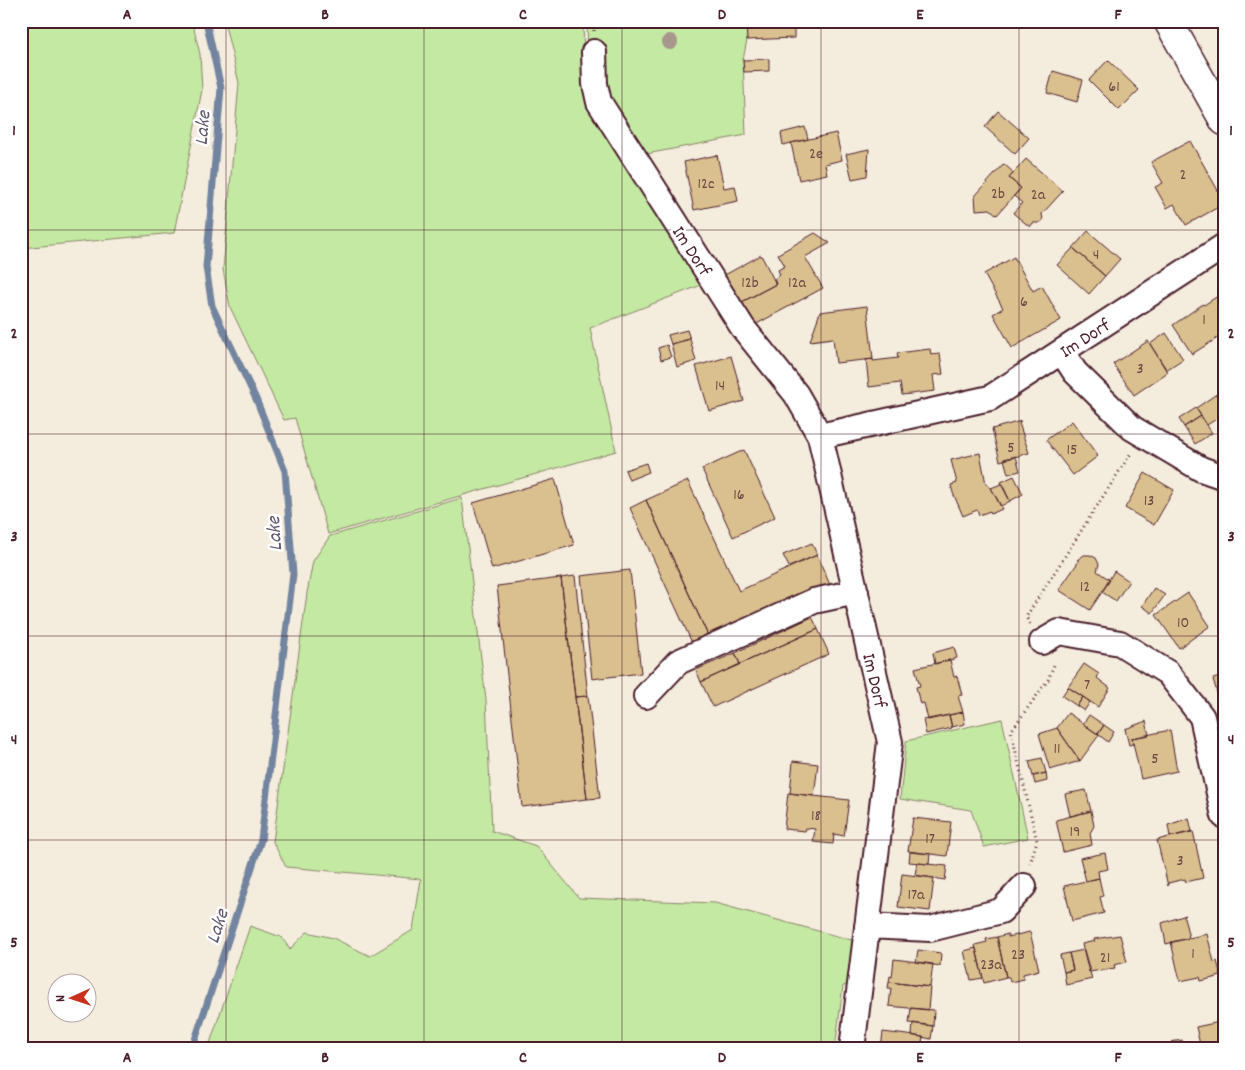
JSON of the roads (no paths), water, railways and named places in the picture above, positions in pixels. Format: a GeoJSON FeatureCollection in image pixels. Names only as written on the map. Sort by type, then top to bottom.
{"type":"FeatureCollection","features":[{"type":"Feature","properties":{"kind":"main road"},"geometry":{"type":"LineString","coordinates":[[1168,21],[1224,121]]}},
{"type":"Feature","properties":{"kind":"street","name":"Im Dorf"},"geometry":{"type":"LineString","coordinates":[[594,52],[595,84],[599,102],[743,328],[796,394],[820,436],[890,742],[852,1049]]}},
{"type":"Feature","properties":{"kind":"street","name":"Im Dorf"},"geometry":{"type":"LineString","coordinates":[[820,436],[990,398],[1224,246]]}},
{"type":"Feature","properties":{"kind":"street"},"geometry":{"type":"LineString","coordinates":[[1062,352],[1075,372],[1132,428],[1201,469],[1224,478]]}},
{"type":"Feature","properties":{"kind":"street"},"geometry":{"type":"LineString","coordinates":[[646,696],[678,662],[814,601],[856,592]]}},
{"type":"Feature","properties":{"kind":"street"},"geometry":{"type":"LineString","coordinates":[[1042,642],[1059,632],[1120,643],[1168,673],[1202,717],[1224,816]]}},
{"type":"Feature","properties":{"kind":"street"},"geometry":{"type":"LineString","coordinates":[[867,926],[930,929],[1001,912],[1024,886]]}},
{"type":"Feature","properties":{"kind":"waterway","name":"Lake"},"geometry":{"type":"LineString","coordinates":[[192,1049],[261,840],[293,574],[285,471],[256,399],[212,306],[206,267],[221,88],[206,21]]}}]}
